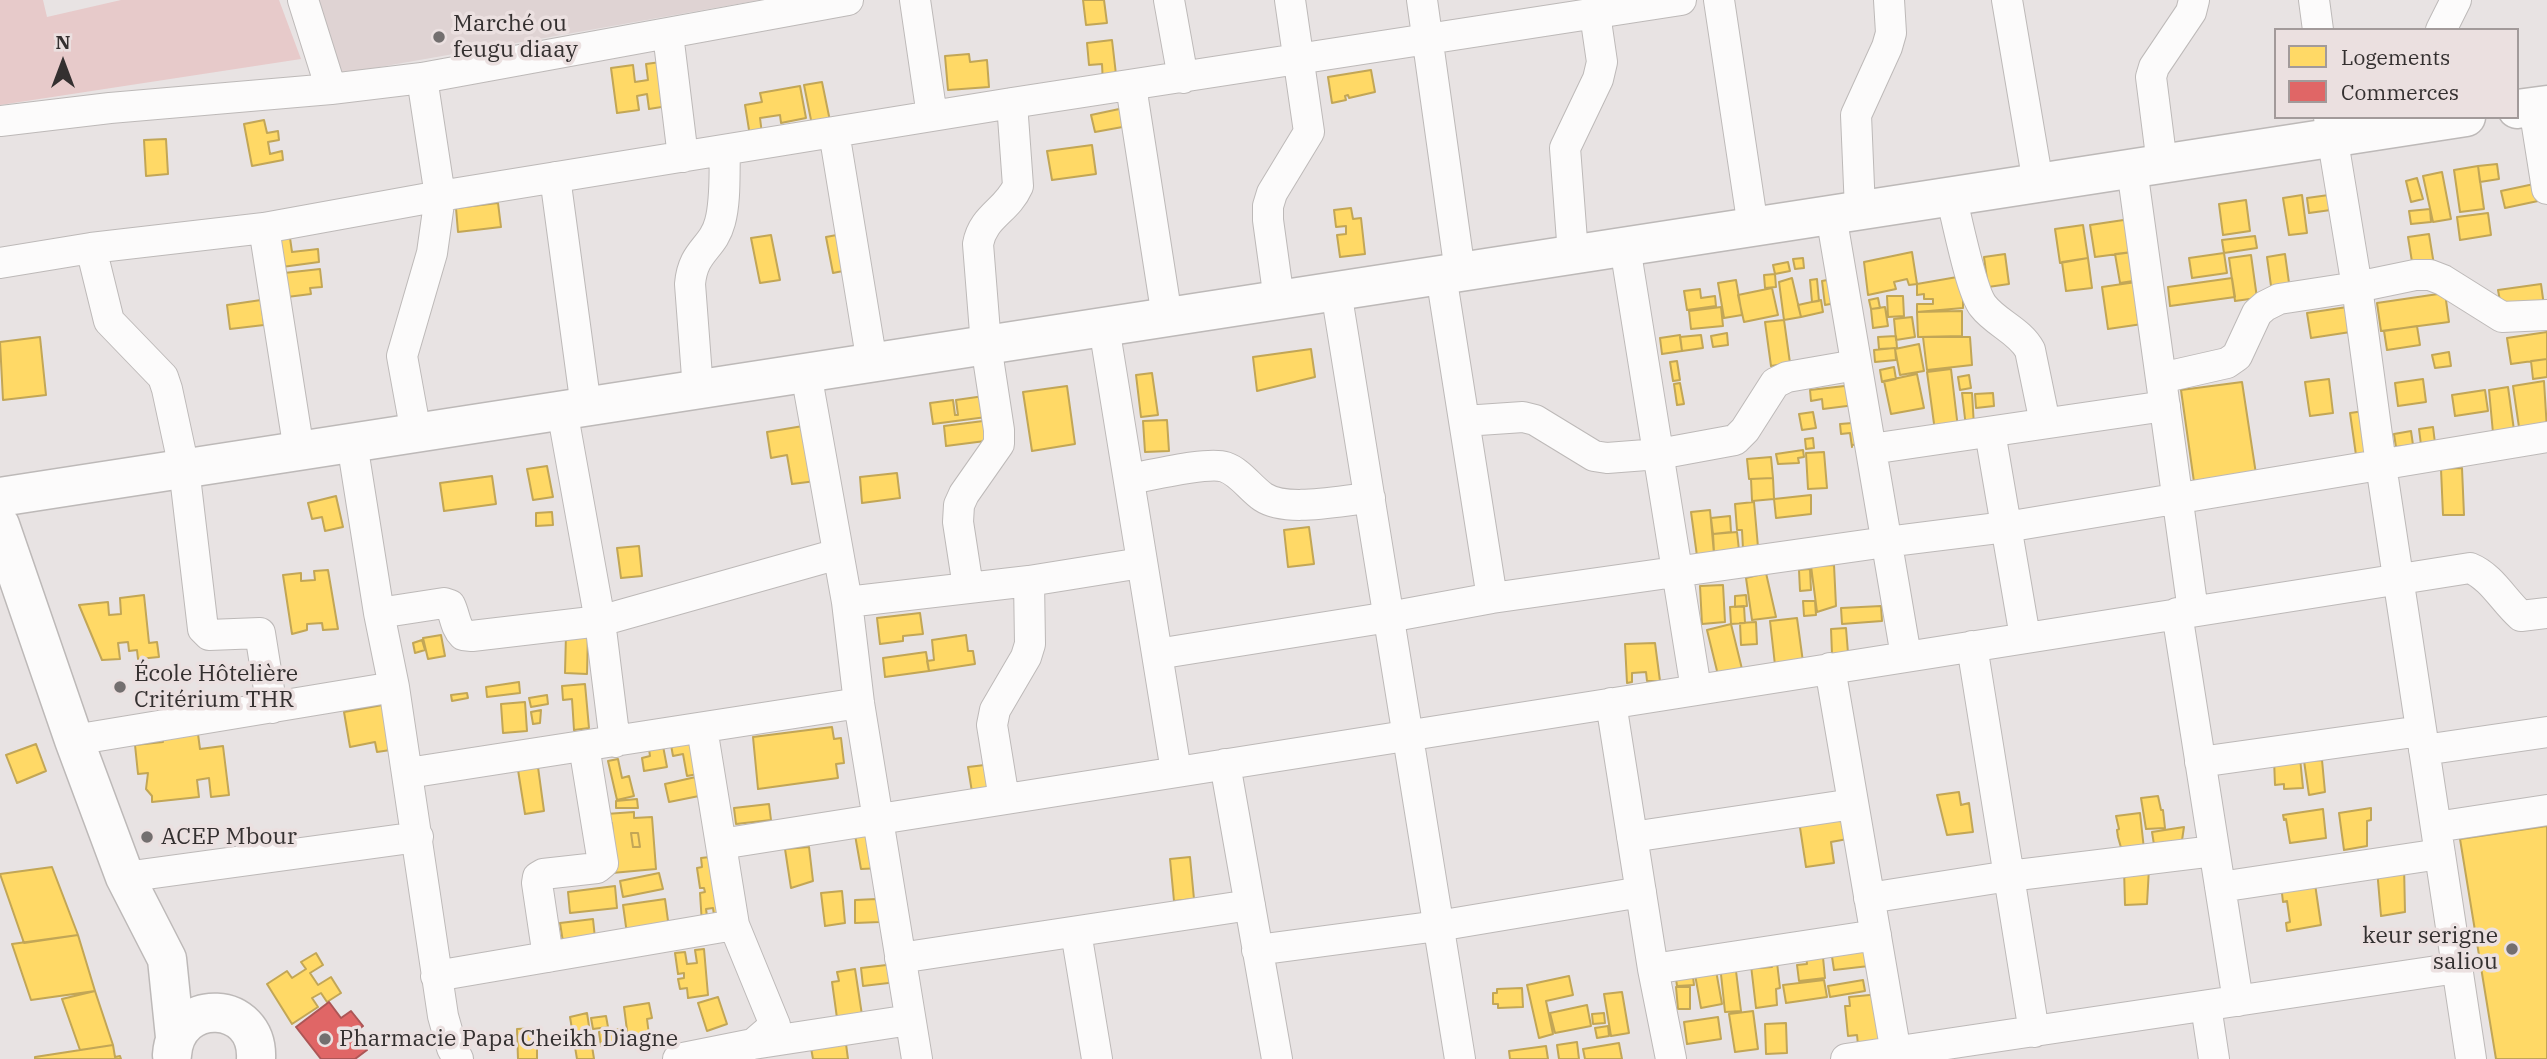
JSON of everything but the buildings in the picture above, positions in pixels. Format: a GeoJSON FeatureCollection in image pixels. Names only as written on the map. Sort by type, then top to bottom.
{"type":"FeatureCollection","features":[{"type":"Feature","properties":{"kind":"main road"},"geometry":{"type":"LineString","coordinates":[[0,497],[2147,166],[2331,127],[2440,119]]}},
{"type":"Feature","properties":{"kind":"main road"},"geometry":{"type":"LineString","coordinates":[[0,525],[74,740],[125,877],[167,959],[227,1014],[248,1028],[256,1044],[258,1057]]}},
{"type":"Feature","properties":{"kind":"main road"},"geometry":{"type":"LineString","coordinates":[[167,959],[174,1048]]}},
{"type":"Feature","properties":{"kind":"main road"},"geometry":{"type":"LineString","coordinates":[[174,1048],[188,1021],[207,1013],[227,1014]]}},
{"type":"Feature","properties":{"kind":"street"},"geometry":{"type":"LineString","coordinates":[[303,0],[331,89]]}},
{"type":"Feature","properties":{"kind":"street"},"geometry":{"type":"LineString","coordinates":[[0,121],[422,78],[668,34],[785,5],[848,0]]}},
{"type":"Feature","properties":{"kind":"street"},"geometry":{"type":"LineString","coordinates":[[915,0],[932,116]]}},
{"type":"Feature","properties":{"kind":"street"},"geometry":{"type":"LineString","coordinates":[[1169,0],[1183,78]]}},
{"type":"Feature","properties":{"kind":"street"},"geometry":{"type":"LineString","coordinates":[[1279,300],[1268,206],[1272,193],[1308,132],[1290,0]]}},
{"type":"Feature","properties":{"kind":"street"},"geometry":{"type":"LineString","coordinates":[[1422,0],[1464,421],[1492,598]]}},
{"type":"Feature","properties":{"kind":"street"},"geometry":{"type":"LineString","coordinates":[[0,263],[91,248],[264,228],[440,196],[1012,103],[1681,0]]}},
{"type":"Feature","properties":{"kind":"street"},"geometry":{"type":"LineString","coordinates":[[1718,0],[1753,227]]}},
{"type":"Feature","properties":{"kind":"street"},"geometry":{"type":"LineString","coordinates":[[1889,0],[1891,33],[1887,47],[1856,115],[1845,213],[1856,365],[1906,656]]}},
{"type":"Feature","properties":{"kind":"street"},"geometry":{"type":"LineString","coordinates":[[2007,0],[2038,183]]}},
{"type":"Feature","properties":{"kind":"street"},"geometry":{"type":"LineString","coordinates":[[2194,0],[2191,12],[2154,66],[2151,77],[2147,166],[2163,392],[2178,499],[2185,612],[2200,762],[2238,1001]]}},
{"type":"Feature","properties":{"kind":"street"},"geometry":{"type":"LineString","coordinates":[[2315,0],[2318,28]]}},
{"type":"Feature","properties":{"kind":"street"},"geometry":{"type":"LineString","coordinates":[[2442,28],[2456,0]]}},
{"type":"Feature","properties":{"kind":"street"},"geometry":{"type":"LineString","coordinates":[[1573,254],[1565,148],[1598,79],[1602,62],[1595,14]]}},
{"type":"Feature","properties":{"kind":"street"},"geometry":{"type":"LineString","coordinates":[[668,34],[683,157]]}},
{"type":"Feature","properties":{"kind":"street"},"geometry":{"type":"LineString","coordinates":[[416,433],[401,356],[432,253],[440,196],[422,78]]}},
{"type":"Feature","properties":{"kind":"street"},"geometry":{"type":"LineString","coordinates":[[1131,86],[1167,317]]}},
{"type":"Feature","properties":{"kind":"street"},"geometry":{"type":"LineString","coordinates":[[968,587],[958,522],[960,505],[964,494],[999,444],[986,345],[978,244],[980,232],[986,222],[1013,198],[1018,186],[1012,103]]}},
{"type":"Feature","properties":{"kind":"street"},"geometry":{"type":"LineString","coordinates":[[2533,107],[2547,189]]}},
{"type":"Feature","properties":{"kind":"street"},"geometry":{"type":"LineString","coordinates":[[2331,127],[2471,1059]]}},
{"type":"Feature","properties":{"kind":"street"},"geometry":{"type":"LineString","coordinates":[[834,132],[872,363]]}},
{"type":"Feature","properties":{"kind":"street"},"geometry":{"type":"LineString","coordinates":[[698,390],[691,269],[720,223],[725,151]]}},
{"type":"Feature","properties":{"kind":"street"},"geometry":{"type":"LineString","coordinates":[[555,177],[574,409],[615,742]]}},
{"type":"Feature","properties":{"kind":"street"},"geometry":{"type":"LineString","coordinates":[[1951,196],[1977,296],[1989,312],[2026,342],[2030,350],[2045,424]]}},
{"type":"Feature","properties":{"kind":"street"},"geometry":{"type":"LineString","coordinates":[[264,228],[299,451]]}},
{"type":"Feature","properties":{"kind":"street"},"geometry":{"type":"LineString","coordinates":[[1625,247],[1696,689]]}},
{"type":"Feature","properties":{"kind":"street"},"geometry":{"type":"LineString","coordinates":[[91,248],[109,321],[163,377],[184,468],[203,629],[209,635],[260,634],[272,708]]}},
{"type":"Feature","properties":{"kind":"street"},"geometry":{"type":"LineString","coordinates":[[1871,449],[2045,424],[2163,392],[2237,356],[2257,313],[2279,299],[2416,275],[2430,275],[2443,280],[2502,317],[2547,315]]}},
{"type":"Feature","properties":{"kind":"street"},"geometry":{"type":"LineString","coordinates":[[1336,291],[1460,1059]]}},
{"type":"Feature","properties":{"kind":"street"},"geometry":{"type":"LineString","coordinates":[[1104,327],[1176,771]]}},
{"type":"Feature","properties":{"kind":"street"},"geometry":{"type":"LineString","coordinates":[[1464,421],[1523,417],[1535,420],[1594,456],[1607,458],[1658,454],[1735,440],[1745,430],[1775,383],[1787,377],[1856,365]]}},
{"type":"Feature","properties":{"kind":"street"},"geometry":{"type":"LineString","coordinates":[[806,373],[847,602],[859,703],[917,1059]]}},
{"type":"Feature","properties":{"kind":"street"},"geometry":{"type":"LineString","coordinates":[[1990,432],[2025,637]]}},
{"type":"Feature","properties":{"kind":"street"},"geometry":{"type":"LineString","coordinates":[[1157,654],[1492,598],[2006,527],[2547,437]]}},
{"type":"Feature","properties":{"kind":"street"},"geometry":{"type":"LineString","coordinates":[[352,443],[408,773],[436,976],[443,1016],[458,1059]]}},
{"type":"Feature","properties":{"kind":"street"},"geometry":{"type":"LineString","coordinates":[[1129,479],[1210,466],[1224,467],[1265,498],[1278,503],[1292,505],[1370,498]]}},
{"type":"Feature","properties":{"kind":"street"},"geometry":{"type":"LineString","coordinates":[[379,613],[444,603],[450,606],[458,630],[463,635],[472,636],[600,621],[838,554]]}},
{"type":"Feature","properties":{"kind":"street"},"geometry":{"type":"LineString","coordinates":[[847,602],[1029,581],[1141,563]]}},
{"type":"Feature","properties":{"kind":"street"},"geometry":{"type":"LineString","coordinates":[[721,844],[2470,568],[2488,579],[2521,616],[2547,613]]}},
{"type":"Feature","properties":{"kind":"street"},"geometry":{"type":"LineString","coordinates":[[1004,799],[992,726],[995,710],[1026,657],[1030,644],[1029,581]]}},
{"type":"Feature","properties":{"kind":"street"},"geometry":{"type":"LineString","coordinates":[[1972,646],[2034,1032]]}},
{"type":"Feature","properties":{"kind":"street"},"geometry":{"type":"LineString","coordinates":[[1830,668],[1897,1056]]}},
{"type":"Feature","properties":{"kind":"street"},"geometry":{"type":"LineString","coordinates":[[74,740],[394,687]]}},
{"type":"Feature","properties":{"kind":"street"},"geometry":{"type":"LineString","coordinates":[[408,773],[859,703]]}},
{"type":"Feature","properties":{"kind":"street"},"geometry":{"type":"LineString","coordinates":[[1611,703],[1653,969],[1671,1059]]}},
{"type":"Feature","properties":{"kind":"street"},"geometry":{"type":"LineString","coordinates":[[702,728],[734,925],[775,1025],[753,1044]]}},
{"type":"Feature","properties":{"kind":"street"},"geometry":{"type":"LineString","coordinates":[[2200,762],[2423,740],[2547,732]]}},
{"type":"Feature","properties":{"kind":"street"},"geometry":{"type":"LineString","coordinates":[[548,957],[538,877],[543,874],[597,868],[603,863],[584,746]]}},
{"type":"Feature","properties":{"kind":"street"},"geometry":{"type":"LineString","coordinates":[[1225,764],[1277,1059]]}},
{"type":"Feature","properties":{"kind":"street"},"geometry":{"type":"LineString","coordinates":[[1632,837],[1853,804]]}},
{"type":"Feature","properties":{"kind":"street"},"geometry":{"type":"LineString","coordinates":[[2220,887],[2438,841],[2547,810]]}},
{"type":"Feature","properties":{"kind":"street"},"geometry":{"type":"LineString","coordinates":[[125,877],[418,837]]}},
{"type":"Feature","properties":{"kind":"street"},"geometry":{"type":"LineString","coordinates":[[1869,898],[2009,876],[2214,851]]}},
{"type":"Feature","properties":{"kind":"street"},"geometry":{"type":"LineString","coordinates":[[1257,950],[1438,926],[1641,892]]}},
{"type":"Feature","properties":{"kind":"street"},"geometry":{"type":"LineString","coordinates":[[900,958],[1250,905]]}},
{"type":"Feature","properties":{"kind":"street"},"geometry":{"type":"LineString","coordinates":[[436,976],[734,925]]}},
{"type":"Feature","properties":{"kind":"street"},"geometry":{"type":"LineString","coordinates":[[1076,932],[1097,1059]]}},
{"type":"Feature","properties":{"kind":"street"},"geometry":{"type":"LineString","coordinates":[[1653,969],[1876,935]]}},
{"type":"Feature","properties":{"kind":"street"},"geometry":{"type":"LineString","coordinates":[[1846,1059],[1897,1056],[2034,1032],[2457,968]]}},
{"type":"Feature","properties":{"kind":"street"},"geometry":{"type":"LineString","coordinates":[[2206,1006],[2214,1059]]}},
{"type":"Feature","properties":{"kind":"street"},"geometry":{"type":"LineString","coordinates":[[678,1059],[753,1044],[910,1020]]}},
{"type":"Feature","properties":{"kind":"shaded area"},"geometry":{"type":"Polygon","coordinates":[[[0,0],[43,0],[47,17],[121,0],[279,0],[301,59],[0,105],[0,0]]]}},
{"type":"Feature","properties":{"kind":"shaded area","name":"Marché ou feugu diaay"},"geometry":{"type":"Polygon","coordinates":[[[315,0],[760,0],[340,74],[315,0]]]}},
{"type":"Feature","properties":{"kind":"place","name":"Marché ou feugu diaay"},"geometry":{"type":"Point","coordinates":[439,37]}},
{"type":"Feature","properties":{"kind":"place","name":"École Hôtelière Critérium THR"},"geometry":{"type":"Point","coordinates":[120,687]}},
{"type":"Feature","properties":{"kind":"place","name":"ACEP Mbour"},"geometry":{"type":"Point","coordinates":[147,837]}},
{"type":"Feature","properties":{"kind":"place","name":"keur serigne saliou"},"geometry":{"type":"Point","coordinates":[2512,949]}},
{"type":"Feature","properties":{"kind":"place","name":"Pharmacie Papa Cheikh Diagne"},"geometry":{"type":"Point","coordinates":[325,1039]}}]}
